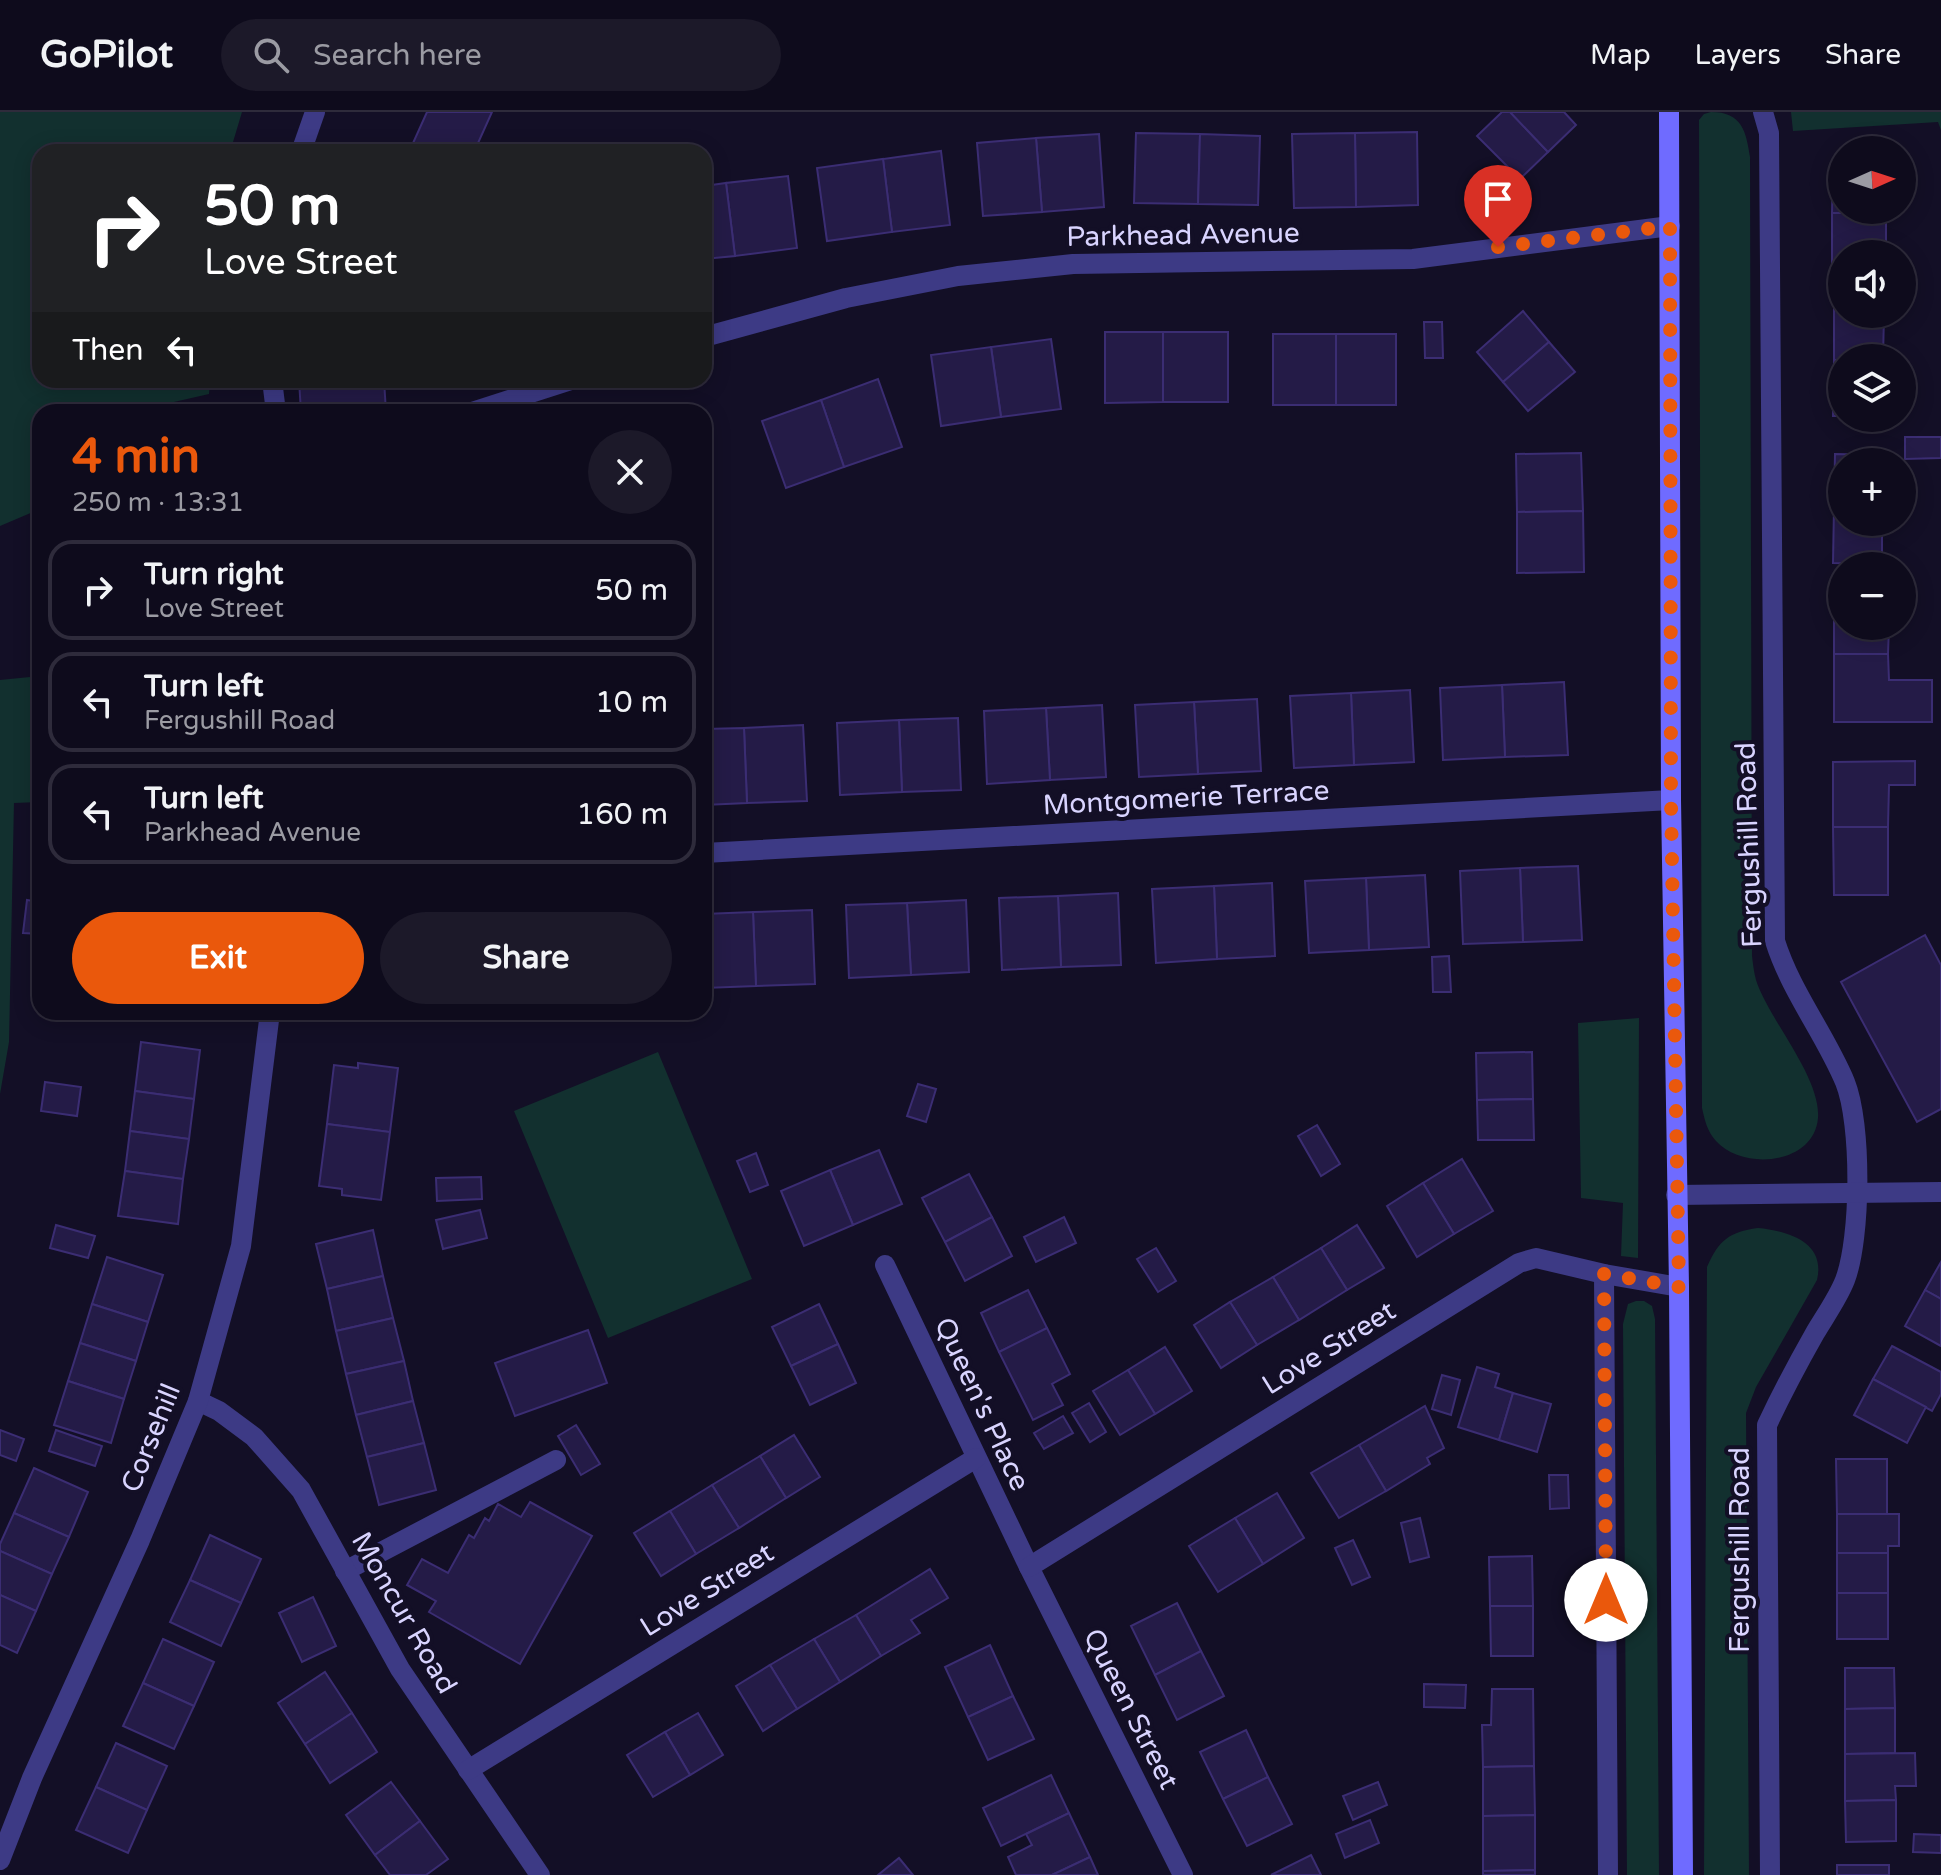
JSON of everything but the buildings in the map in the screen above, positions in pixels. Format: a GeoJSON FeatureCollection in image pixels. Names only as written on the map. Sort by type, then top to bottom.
{"type":"FeatureCollection","features":[{"type":"Feature","properties":{"kind":"main road","name":"Fergushill Road"},"geometry":{"type":"LineString","coordinates":[[1669,112],[1671,800],[1679,1287],[1683,1875]]}},
{"type":"Feature","properties":{"kind":"street"},"geometry":{"type":"LineString","coordinates":[[304,144],[315,112]]}},
{"type":"Feature","properties":{"kind":"street","name":"Fergushill Road"},"geometry":{"type":"LineString","coordinates":[[1763,112],[1769,133],[1775,941],[1784,969],[1845,1083],[1855,1123],[1852,1254],[1844,1281],[1767,1425],[1770,1875]]}},
{"type":"Feature","properties":{"kind":"street","name":"Parkhead Avenue"},"geometry":{"type":"LineString","coordinates":[[712,335],[846,298],[958,276],[1073,264],[1413,259],[1670,226]]}},
{"type":"Feature","properties":{"kind":"street"},"geometry":{"type":"LineString","coordinates":[[497,404],[546,388]]}},
{"type":"Feature","properties":{"kind":"street","name":"Montgomerie Terrace"},"geometry":{"type":"LineString","coordinates":[[712,853],[1671,800]]}},
{"type":"Feature","properties":{"kind":"street","name":"Corsehill"},"geometry":{"type":"LineString","coordinates":[[0,1860],[32,1778],[140,1540],[198,1401],[241,1246],[269,1020]]}},
{"type":"Feature","properties":{"kind":"street"},"geometry":{"type":"LineString","coordinates":[[1676,1195],[1941,1192]]}},
{"type":"Feature","properties":{"kind":"street","name":"Love Street"},"geometry":{"type":"LineString","coordinates":[[1029,1567],[1519,1263],[1536,1258],[1679,1287]]}},
{"type":"Feature","properties":{"kind":"street","name":"Queen's Place"},"geometry":{"type":"LineString","coordinates":[[885,1265],[1029,1567]]}},
{"type":"Feature","properties":{"kind":"street"},"geometry":{"type":"LineString","coordinates":[[1604,1274],[1608,1875]]}},
{"type":"Feature","properties":{"kind":"street","name":"Moncur Road"},"geometry":{"type":"LineString","coordinates":[[198,1401],[219,1411],[254,1437],[301,1490],[400,1669],[540,1875]]}},
{"type":"Feature","properties":{"kind":"street","name":"Love Street"},"geometry":{"type":"LineString","coordinates":[[468,1770],[976,1458]]}},
{"type":"Feature","properties":{"kind":"street"},"geometry":{"type":"LineString","coordinates":[[345,1571],[556,1460]]}},
{"type":"Feature","properties":{"kind":"street","name":"Queen Street"},"geometry":{"type":"LineString","coordinates":[[1029,1567],[1183,1875]]}},
{"type":"Feature","properties":{"kind":"green space"},"geometry":{"type":"Polygon","coordinates":[[[0,112],[242,112],[232,144],[32,144],[32,388],[209,388],[209,394],[165,404],[32,404],[32,512],[0,526],[0,112]]]}},
{"type":"Feature","properties":{"kind":"green space"},"geometry":{"type":"Polygon","coordinates":[[[1711,112],[1736,119],[1747,139],[1750,157],[1752,956],[1756,980],[1763,996],[1811,1085],[1818,1118],[1814,1134],[1804,1146],[1791,1154],[1759,1159],[1728,1151],[1716,1141],[1708,1130],[1702,1108],[1699,120],[1711,112]]]}},
{"type":"Feature","properties":{"kind":"green space"},"geometry":{"type":"Polygon","coordinates":[[[1791,112],[1941,112],[1941,130],[1938,122],[1793,131],[1791,112]]]}},
{"type":"Feature","properties":{"kind":"green space"},"geometry":{"type":"Polygon","coordinates":[[[32,677],[32,802],[14,803],[9,1042],[0,1094],[0,680],[32,677]]]}},
{"type":"Feature","properties":{"kind":"green space"},"geometry":{"type":"Polygon","coordinates":[[[1639,1018],[1638,1258],[1621,1256],[1623,1203],[1581,1198],[1578,1023],[1639,1018]]]}},
{"type":"Feature","properties":{"kind":"green space"},"geometry":{"type":"Polygon","coordinates":[[[658,1052],[752,1279],[608,1338],[514,1111],[658,1052]]]}},
{"type":"Feature","properties":{"kind":"green space"},"geometry":{"type":"Polygon","coordinates":[[[1758,1228],[1792,1236],[1810,1248],[1816,1256],[1817,1280],[1756,1387],[1746,1413],[1749,1875],[1704,1875],[1707,1267],[1726,1239],[1758,1228]]]}},
{"type":"Feature","properties":{"kind":"green space"},"geometry":{"type":"Polygon","coordinates":[[[1636,1301],[1652,1306],[1655,1319],[1659,1875],[1627,1875],[1623,1324],[1628,1304],[1636,1301]]]}},
{"type":"Feature","properties":{"kind":"route"},"geometry":{"type":"LineString","coordinates":[[1498,247],[1670,226],[1671,800],[1679,1287],[1604,1274],[1606,1600]]}}]}
